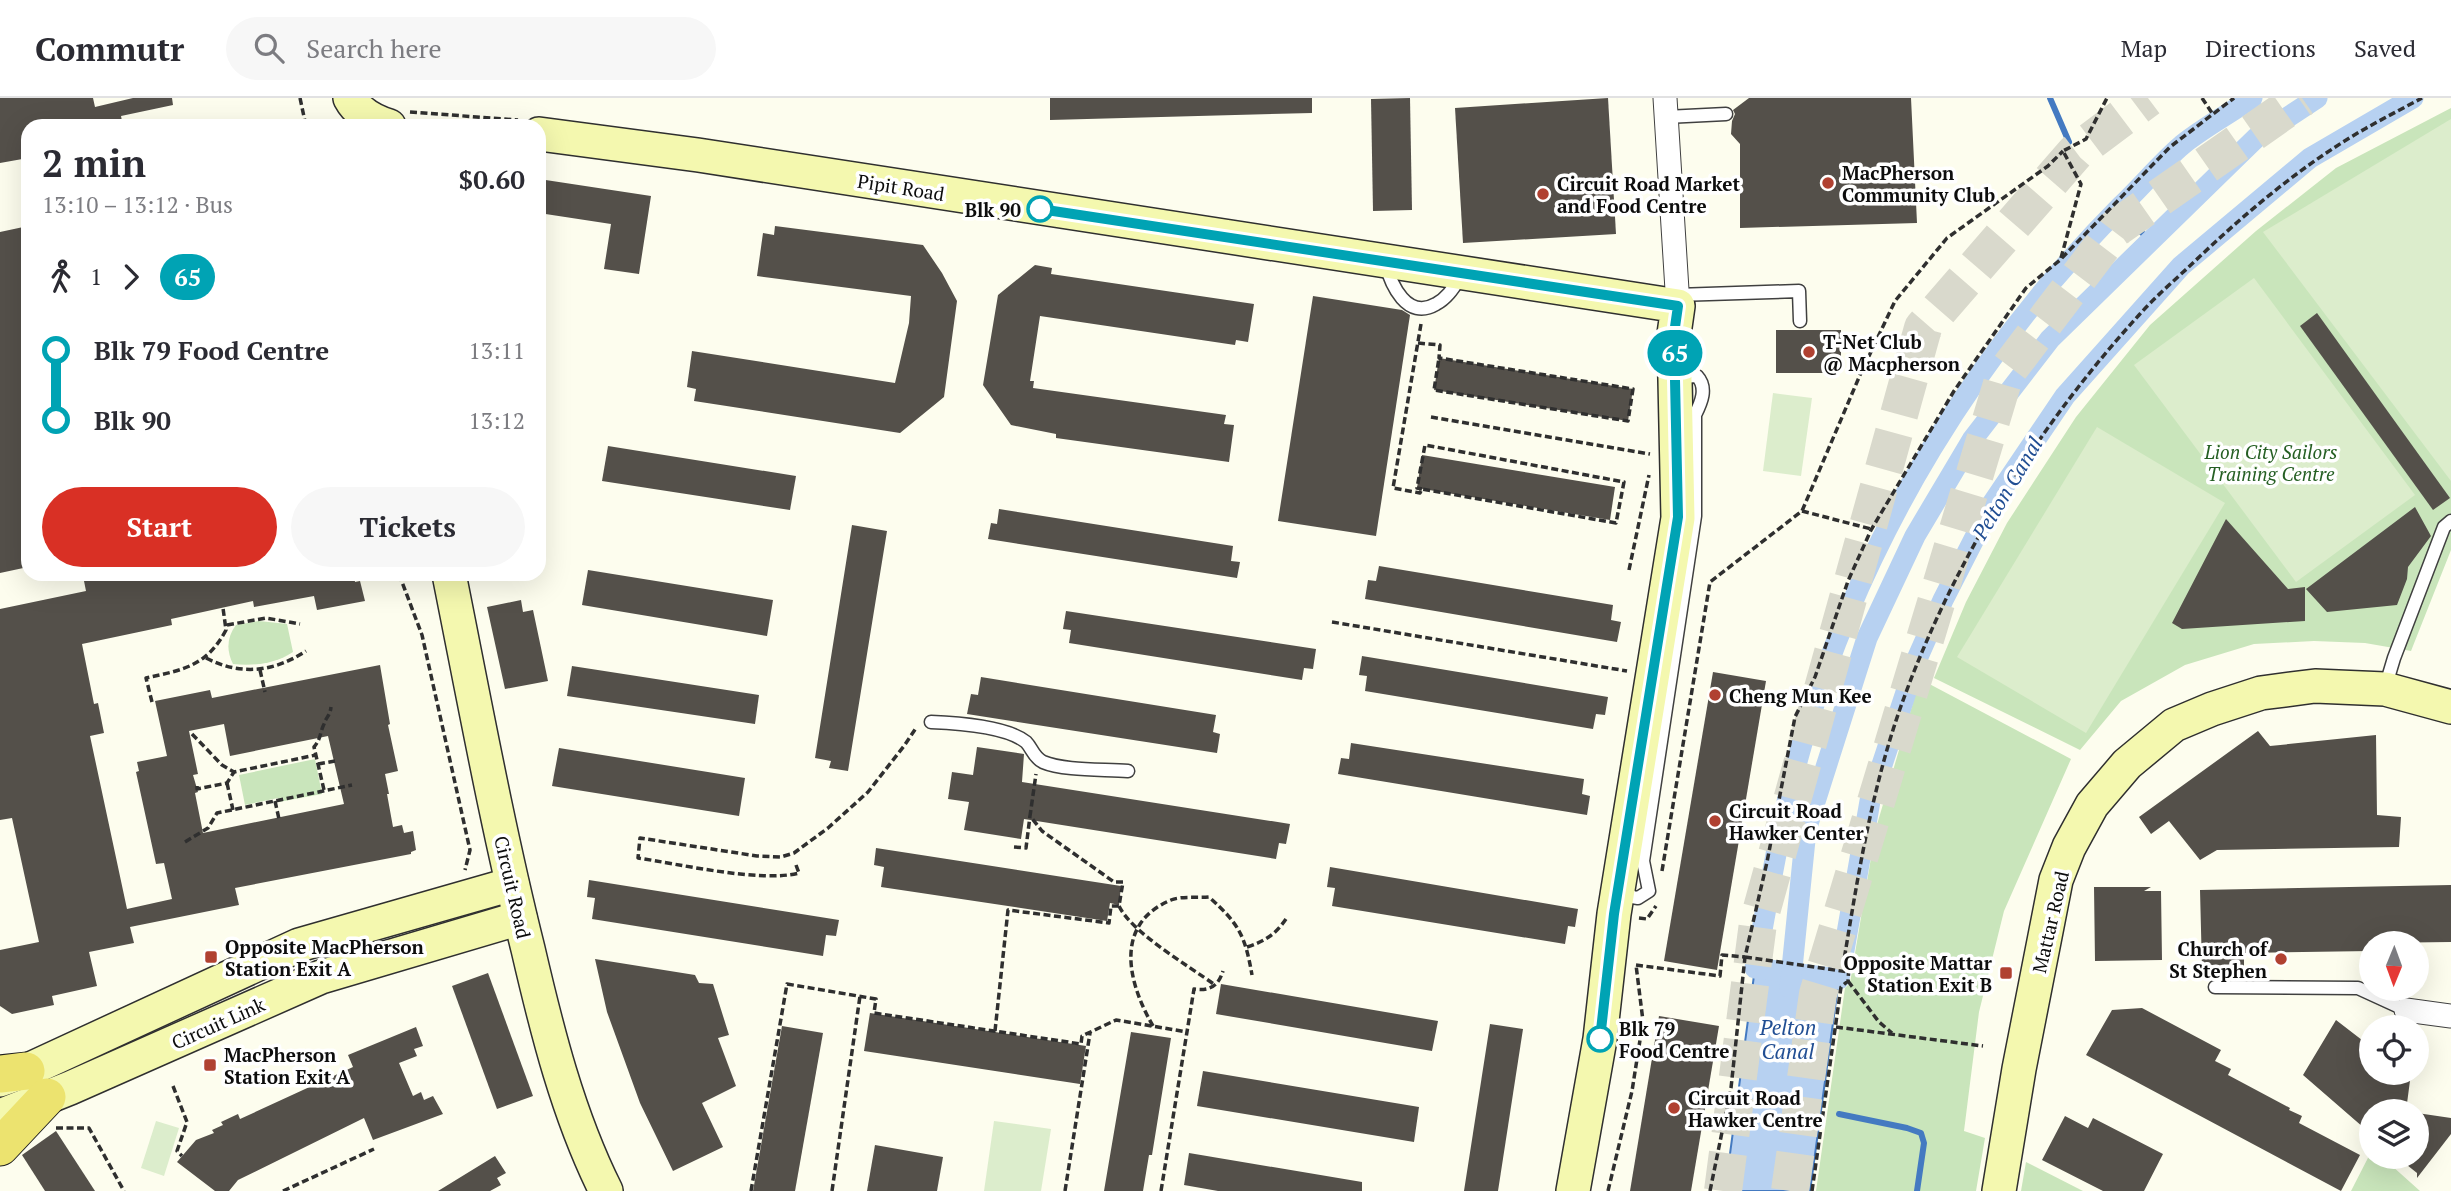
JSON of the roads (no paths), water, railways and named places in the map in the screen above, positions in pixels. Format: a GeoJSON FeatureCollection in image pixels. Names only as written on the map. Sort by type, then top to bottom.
{"type":"FeatureCollection","features":[{"type":"Feature","properties":{"kind":"main road"},"geometry":{"type":"LineString","coordinates":[[0,1147],[26,1090]]}},
{"type":"Feature","properties":{"kind":"street"},"geometry":{"type":"LineString","coordinates":[[333,98],[338,119]]}},
{"type":"Feature","properties":{"kind":"street"},"geometry":{"type":"LineString","coordinates":[[350,98],[355,107],[372,119]]}},
{"type":"Feature","properties":{"kind":"street"},"geometry":{"type":"LineString","coordinates":[[1573,1191],[1600,1039],[1619,883],[1678,517],[1674,334],[1677,300],[1666,108]]}},
{"type":"Feature","properties":{"kind":"street","name":"Pipit Road"},"geometry":{"type":"LineString","coordinates":[[546,135],[698,155],[1463,274],[1677,300]]}},
{"type":"Feature","properties":{"kind":"street","name":"Circuit Road"},"geometry":{"type":"LineString","coordinates":[[450,581],[512,884],[545,1022],[587,1153],[606,1191]]}},
{"type":"Feature","properties":{"kind":"street","name":"Mattar Road"},"geometry":{"type":"LineString","coordinates":[[1999,1191],[2019,1069],[2056,880],[2069,847],[2092,805],[2127,764],[2174,725],[2261,693],[2315,685],[2385,689],[2451,707]]}},
{"type":"Feature","properties":{"kind":"street","name":"Circuit Link"},"geometry":{"type":"LineString","coordinates":[[0,1116],[26,1090],[299,945],[512,884]]}},
{"type":"Feature","properties":{"kind":"street","name":"Circuit Link"},"geometry":{"type":"LineString","coordinates":[[26,1090],[321,977],[520,918]]}},
{"type":"Feature","properties":{"kind":"street"},"geometry":{"type":"LineString","coordinates":[[2406,1010],[2451,1016]]}},
{"type":"Feature","properties":{"kind":"lane"},"geometry":{"type":"LineString","coordinates":[[1666,108],[1726,114]]}},
{"type":"Feature","properties":{"kind":"lane"},"geometry":{"type":"LineString","coordinates":[[1385,262],[1394,289],[1401,300],[1424,309],[1450,293],[1463,274]]}},
{"type":"Feature","properties":{"kind":"lane"},"geometry":{"type":"LineString","coordinates":[[1677,300],[1799,291],[1800,321]]}},
{"type":"Feature","properties":{"kind":"lane"},"geometry":{"type":"LineString","coordinates":[[2385,689],[2394,658],[2444,527],[2451,521]]}},
{"type":"Feature","properties":{"kind":"lane"},"geometry":{"type":"LineString","coordinates":[[931,722],[959,724],[1015,736],[1027,743],[1032,754],[1043,762],[1068,767],[1128,771]]}},
{"type":"Feature","properties":{"kind":"lane"},"geometry":{"type":"LineString","coordinates":[[2215,987],[2358,988],[2406,1010]]}},
{"type":"Feature","properties":{"kind":"water","name":"Pelton Canal"},"geometry":{"type":"Polygon","coordinates":[[[1755,968],[1839,979],[1810,1191],[1725,1191],[1755,968]]]}},
{"type":"Feature","properties":{"kind":"waterway"},"geometry":{"type":"LineString","coordinates":[[2050,98],[2069,142]]}},
{"type":"Feature","properties":{"kind":"waterway","name":"Pelton Canal"},"geometry":{"type":"LineString","coordinates":[[2252,98],[2182,145],[2069,261],[1974,383],[1932,448],[1860,585],[1806,730],[1777,849],[1755,968],[1839,979],[1870,801],[1917,659],[1943,600],[1992,504],[2065,396],[2181,266],[2310,158],[2413,98]]}},
{"type":"Feature","properties":{"kind":"waterway","name":"Pelton Canal"},"geometry":{"type":"LineString","coordinates":[[1790,988],[1806,830],[1867,638],[1915,536],[1972,440],[2050,339],[2256,138],[2317,98]]}},
{"type":"Feature","properties":{"kind":"waterway"},"geometry":{"type":"LineString","coordinates":[[2116,212],[2152,241]]}},
{"type":"Feature","properties":{"kind":"waterway"},"geometry":{"type":"LineString","coordinates":[[1839,1114],[1921,1133],[1924,1143],[1917,1191]]}},
{"type":"Feature","properties":{"kind":"tunnel"},"geometry":{"type":"LineString","coordinates":[[1723,1191],[1758,923],[1923,328],[2075,153],[2148,98]]}},
{"type":"Feature","properties":{"kind":"tunnel"},"geometry":{"type":"LineString","coordinates":[[1790,1191],[1818,994],[2005,374],[2116,228],[2302,98]]}},
{"type":"Feature","properties":{"kind":"place","name":"MacPherson Community Club"},"geometry":{"type":"Point","coordinates":[1828,183]}},
{"type":"Feature","properties":{"kind":"place","name":"Circuit Road Market and Food Centre"},"geometry":{"type":"Point","coordinates":[1543,194]}},
{"type":"Feature","properties":{"kind":"place","name":"Blk 90"},"geometry":{"type":"Point","coordinates":[1040,209]}},
{"type":"Feature","properties":{"kind":"place","name":"T-Net Club @ Macpherson"},"geometry":{"type":"Point","coordinates":[1809,352]}},
{"type":"Feature","properties":{"kind":"place","name":"Cheng Mun Kee"},"geometry":{"type":"Point","coordinates":[1715,695]}},
{"type":"Feature","properties":{"kind":"place","name":"Circuit Road Hawker Center"},"geometry":{"type":"Point","coordinates":[1715,821]}},
{"type":"Feature","properties":{"kind":"place","name":"Opposite MacPherson Station Exit A"},"geometry":{"type":"Point","coordinates":[211,957]}},
{"type":"Feature","properties":{"kind":"place","name":"Church of St Stephen"},"geometry":{"type":"Point","coordinates":[2281,959]}},
{"type":"Feature","properties":{"kind":"place","name":"Opposite Mattar Station Exit B"},"geometry":{"type":"Point","coordinates":[2006,973]}},
{"type":"Feature","properties":{"kind":"place","name":"Blk 79 Food Centre"},"geometry":{"type":"Point","coordinates":[1600,1039]}},
{"type":"Feature","properties":{"kind":"place","name":"MacPherson Station Exit A"},"geometry":{"type":"Point","coordinates":[210,1065]}},
{"type":"Feature","properties":{"kind":"place","name":"Circuit Road Hawker Centre"},"geometry":{"type":"Point","coordinates":[1674,1108]}},
{"type":"Feature","properties":{"kind":"park label","name":"Lion City Sailors Training Centre"},"geometry":{"type":"Point","coordinates":[2271,462]}}]}
